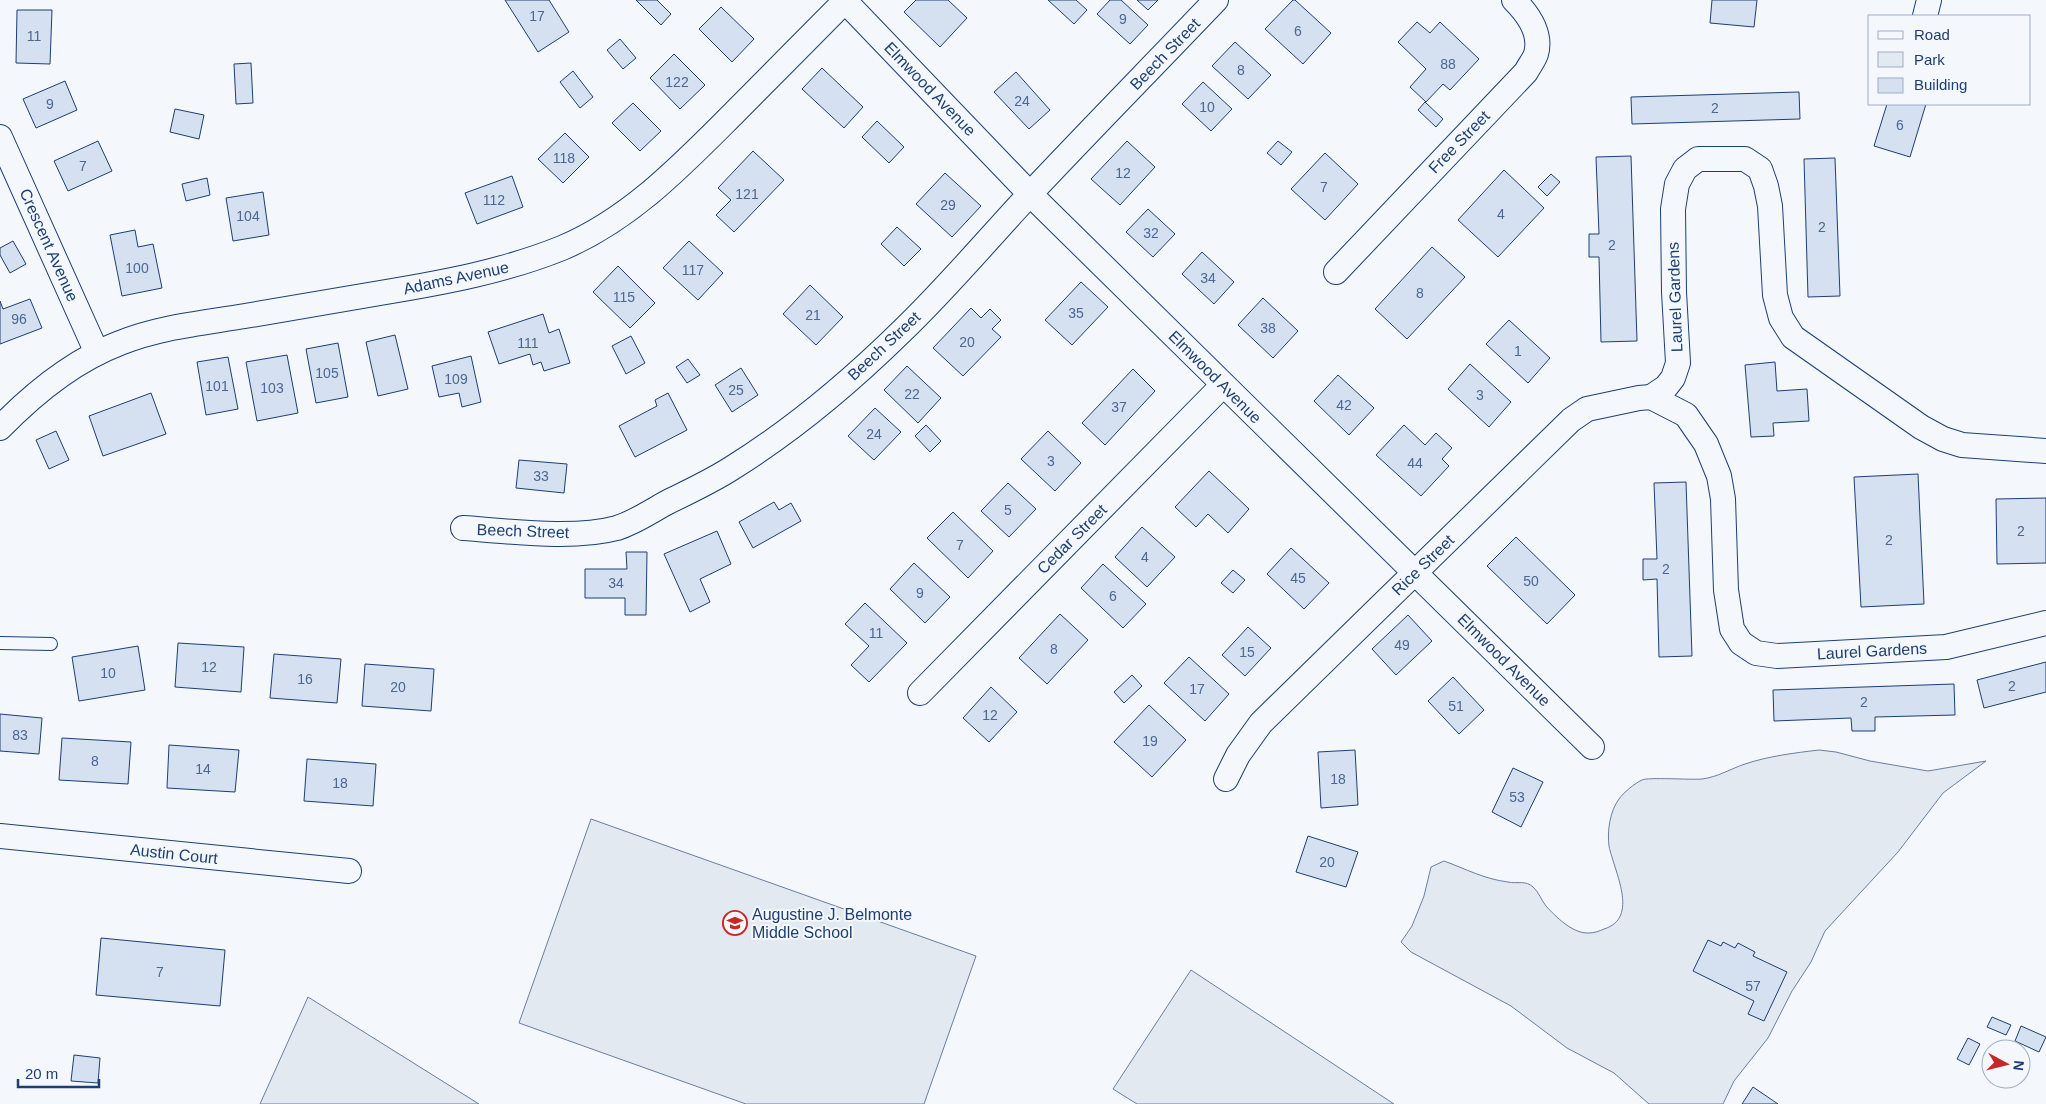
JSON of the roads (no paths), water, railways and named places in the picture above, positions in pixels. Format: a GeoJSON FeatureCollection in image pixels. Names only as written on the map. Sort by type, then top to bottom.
{"type":"FeatureCollection","features":[{"type":"Feature","properties":{"kind":"street","name":"Elmwood Avenue"},"geometry":{"type":"LineString","coordinates":[[845,0],[1030,194],[1592,747]]}},
{"type":"Feature","properties":{"kind":"street","name":"Adams Avenue"},"geometry":{"type":"LineString","coordinates":[[0,428],[68,370],[97,353],[141,336],[193,324],[477,276],[538,257],[589,235],[629,210],[667,179],[845,0]]}},
{"type":"Feature","properties":{"kind":"street","name":"Beech Street"},"geometry":{"type":"LineString","coordinates":[[463,528],[562,533],[615,528],[631,523],[732,468],[814,410],[901,332],[1216,0]]}},
{"type":"Feature","properties":{"kind":"street","name":"Free Street"},"geometry":{"type":"LineString","coordinates":[[1336,272],[1526,72],[1536,52],[1536,31],[1525,12],[1514,0]]}},
{"type":"Feature","properties":{"kind":"street"},"geometry":{"type":"LineString","coordinates":[[1924,15],[1929,0]]}},
{"type":"Feature","properties":{"kind":"street","name":"Crescent Avenue"},"geometry":{"type":"LineString","coordinates":[[0,137],[97,353]]}},
{"type":"Feature","properties":{"kind":"street","name":"Laurel Gardens"},"geometry":{"type":"LineString","coordinates":[[2046,451],[1962,445],[1943,439],[1921,427],[1793,337],[1781,318],[1775,295],[1770,206],[1760,169],[1745,159],[1698,159],[1685,169],[1676,184],[1673,209],[1678,363],[1666,387],[1651,397],[1686,415],[1713,458],[1719,476],[1723,499],[1726,590],[1732,629],[1742,643],[1756,652],[1777,656],[1946,647],[2046,623]]}},
{"type":"Feature","properties":{"kind":"street","name":"Cedar Street"},"geometry":{"type":"LineString","coordinates":[[920,693],[1223,385]]}},
{"type":"Feature","properties":{"kind":"street","name":"Rice Street"},"geometry":{"type":"LineString","coordinates":[[1226,779],[1238,755],[1261,723],[1571,420],[1587,409],[1651,397]]}},
{"type":"Feature","properties":{"kind":"street","name":"Austin Court"},"geometry":{"type":"LineString","coordinates":[[0,836],[349,871]]}},
{"type":"Feature","properties":{"kind":"lane"},"geometry":{"type":"LineString","coordinates":[[0,643],[51,644]]}},
{"type":"Feature","properties":{"kind":"place","name":"Augustine J. Belmonte Middle School"},"geometry":{"type":"Point","coordinates":[735,923]}}]}
